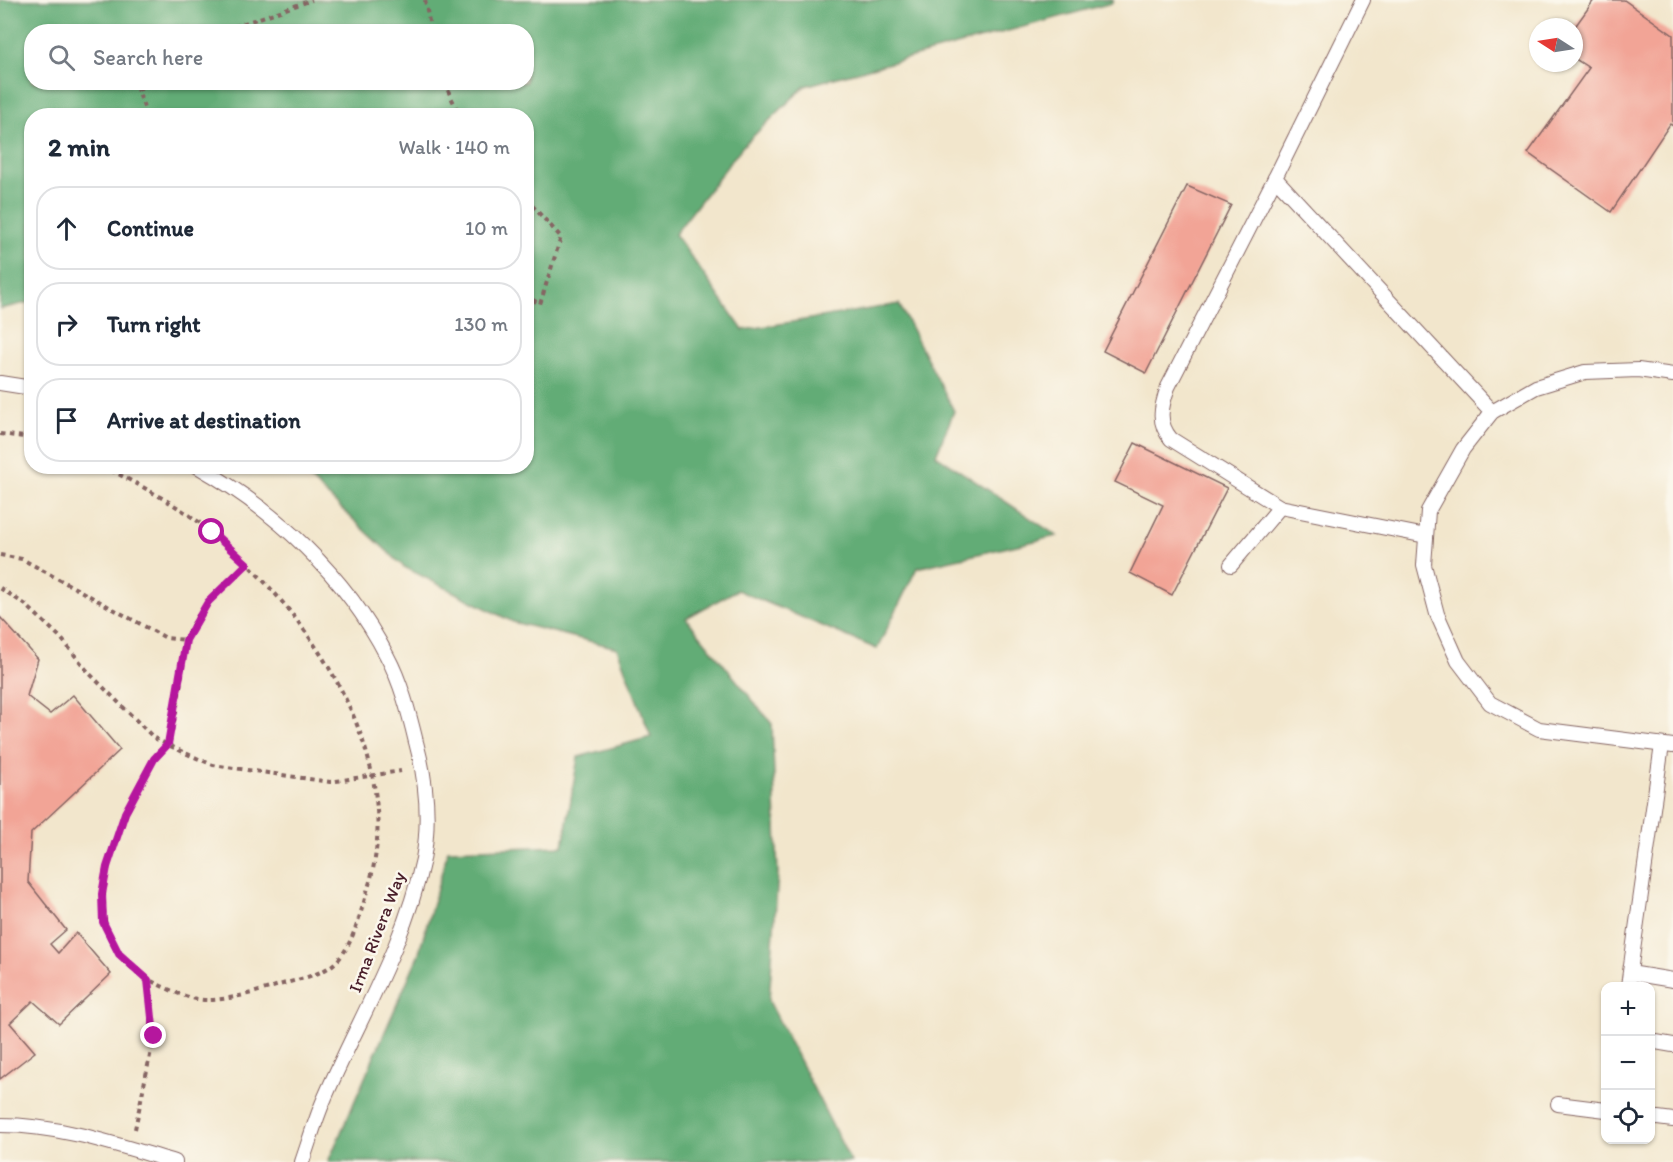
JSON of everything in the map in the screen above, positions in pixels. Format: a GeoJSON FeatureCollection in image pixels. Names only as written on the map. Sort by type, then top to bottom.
{"type":"FeatureCollection","features":[{"type":"Feature","properties":{"kind":"lane"},"geometry":{"type":"LineString","coordinates":[[1364,0],[1168,387],[1160,416],[1162,429],[1171,439],[1280,507],[1426,536]]}},
{"type":"Feature","properties":{"kind":"lane"},"geometry":{"type":"LineString","coordinates":[[1275,178],[1492,412]]}},
{"type":"Feature","properties":{"kind":"lane"},"geometry":{"type":"LineString","coordinates":[[1673,375],[1638,370],[1585,372],[1536,387],[1492,412],[1463,449],[1428,511],[1424,565],[1437,614],[1458,661],[1490,703],[1539,729],[1667,745],[1629,980],[1673,980]]}},
{"type":"Feature","properties":{"kind":"lane"},"geometry":{"type":"LineString","coordinates":[[0,383],[24,387]]}},
{"type":"Feature","properties":{"kind":"lane","name":"Irma Rivera Way"},"geometry":{"type":"LineString","coordinates":[[210,474],[249,498],[292,535],[360,610],[388,657],[409,713],[422,766],[427,810],[423,857],[411,903],[385,968],[323,1103],[302,1162]]}},
{"type":"Feature","properties":{"kind":"lane"},"geometry":{"type":"LineString","coordinates":[[1231,565],[1280,507]]}},
{"type":"Feature","properties":{"kind":"lane"},"geometry":{"type":"LineString","coordinates":[[1655,1042],[1673,1045]]}},
{"type":"Feature","properties":{"kind":"lane"},"geometry":{"type":"LineString","coordinates":[[1558,1104],[1601,1109]]}},
{"type":"Feature","properties":{"kind":"lane"},"geometry":{"type":"LineString","coordinates":[[1655,1118],[1673,1120]]}},
{"type":"Feature","properties":{"kind":"lane"},"geometry":{"type":"LineString","coordinates":[[0,1125],[47,1129],[175,1162]]}},
{"type":"Feature","properties":{"kind":"path"},"geometry":{"type":"LineString","coordinates":[[242,24],[312,0]]}},
{"type":"Feature","properties":{"kind":"path"},"geometry":{"type":"LineString","coordinates":[[425,0],[429,24]]}},
{"type":"Feature","properties":{"kind":"path"},"geometry":{"type":"LineString","coordinates":[[138,90],[144,108]]}},
{"type":"Feature","properties":{"kind":"path"},"geometry":{"type":"LineString","coordinates":[[448,90],[456,108]]}},
{"type":"Feature","properties":{"kind":"path"},"geometry":{"type":"LineString","coordinates":[[534,208],[561,237],[540,304],[534,301]]}},
{"type":"Feature","properties":{"kind":"path"},"geometry":{"type":"LineString","coordinates":[[0,435],[24,437]]}},
{"type":"Feature","properties":{"kind":"path"},"geometry":{"type":"LineString","coordinates":[[118,474],[145,488],[212,532],[247,564],[303,625],[359,724],[371,775],[380,834],[374,871],[358,922],[339,959],[323,971],[298,980],[248,994],[207,1001],[183,996],[148,980],[119,954],[103,922],[102,894],[107,867],[125,813],[154,759],[168,744],[186,640],[208,602],[247,564]]}},
{"type":"Feature","properties":{"kind":"path"},"geometry":{"type":"LineString","coordinates":[[0,555],[22,560],[166,638],[186,640]]}},
{"type":"Feature","properties":{"kind":"path"},"geometry":{"type":"LineString","coordinates":[[0,588],[26,605],[154,738],[213,765],[330,782],[392,774],[422,766]]}},
{"type":"Feature","properties":{"kind":"path"},"geometry":{"type":"LineString","coordinates":[[131,1149],[154,1036],[148,980]]}},
{"type":"Feature","properties":{"kind":"green space"},"geometry":{"type":"Polygon","coordinates":[[[0,0],[1113,0],[1112,3],[805,86],[742,147],[675,234],[743,330],[899,304],[954,411],[936,455],[1057,536],[917,568],[877,649],[737,590],[686,618],[772,724],[778,874],[769,1001],[851,1162],[328,1162],[418,956],[448,850],[563,846],[578,757],[651,737],[617,648],[513,622],[404,567],[304,474],[534,474],[534,108],[24,108],[24,304],[0,309],[0,0]]]}},
{"type":"Feature","properties":{"kind":"building"},"geometry":{"type":"Polygon","coordinates":[[[1594,0],[1624,0],[1673,35],[1673,126],[1670,124],[1611,212],[1528,153],[1589,68],[1583,64],[1583,18],[1581,18],[1594,0]]]}},
{"type":"Feature","properties":{"kind":"building"},"geometry":{"type":"Polygon","coordinates":[[[1187,186],[1231,205],[1146,373],[1103,351],[1187,186]]]}},
{"type":"Feature","properties":{"kind":"building"},"geometry":{"type":"Polygon","coordinates":[[[1135,443],[1227,488],[1172,595],[1130,573],[1163,505],[1115,482],[1135,443]]]}},
{"type":"Feature","properties":{"kind":"building"},"geometry":{"type":"Polygon","coordinates":[[[0,617],[38,659],[27,696],[50,714],[73,695],[120,750],[31,833],[28,882],[66,930],[50,944],[58,953],[76,933],[111,974],[59,1024],[33,1001],[10,1023],[35,1052],[0,1079],[0,617]]]}},
{"type":"Feature","properties":{"kind":"route"},"geometry":{"type":"LineString","coordinates":[[154,1036],[148,980],[119,954],[103,922],[102,894],[107,867],[125,813],[154,759],[168,744],[186,640],[208,602],[247,564],[212,532]]}}]}
